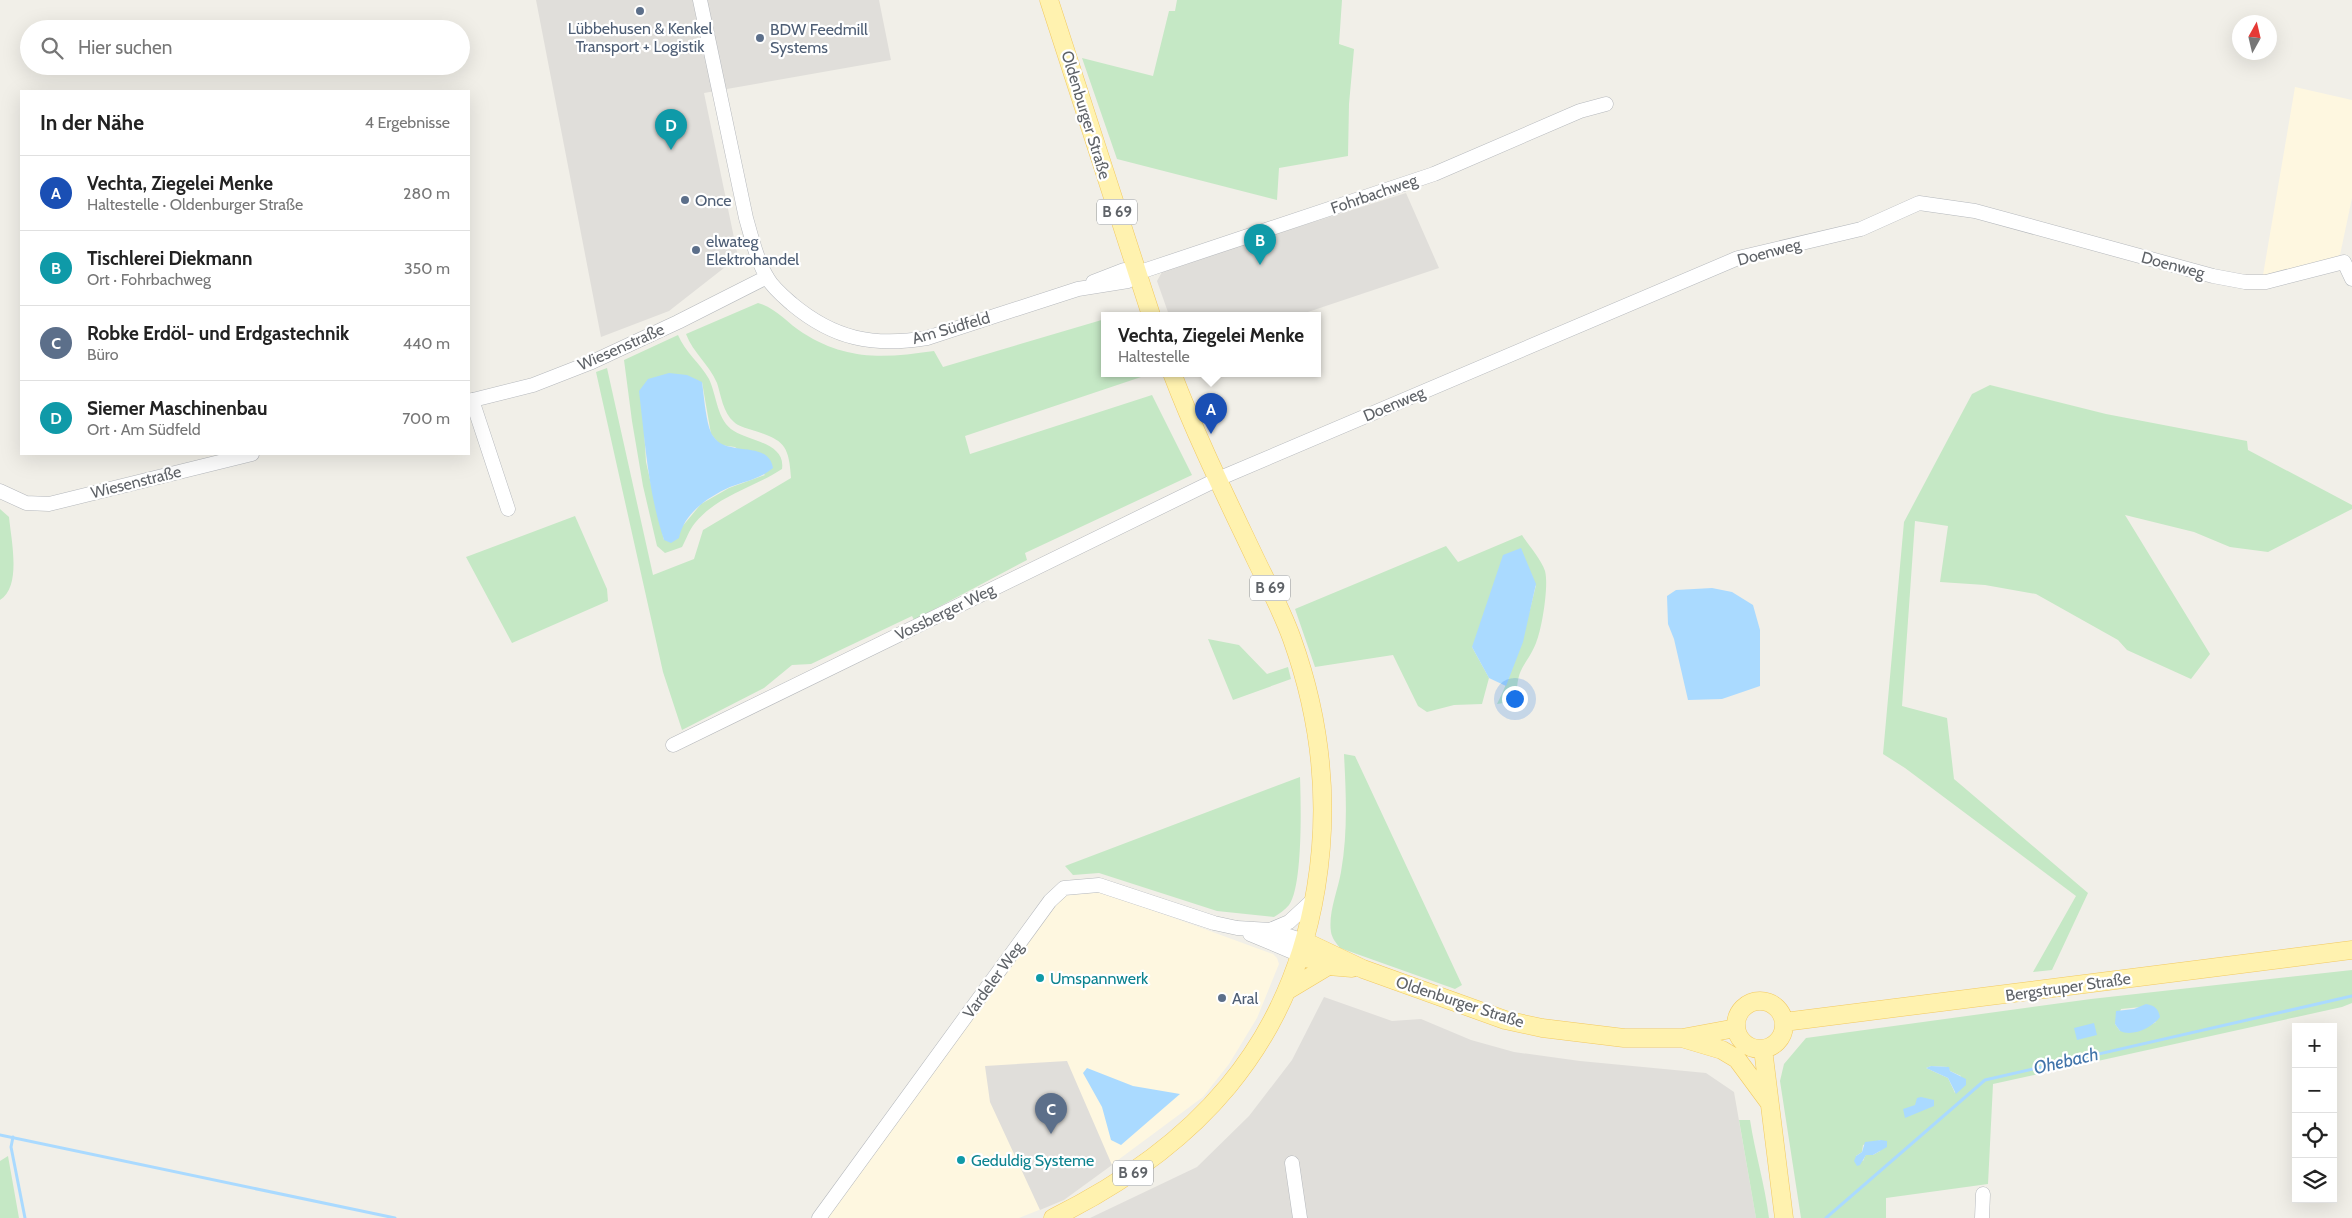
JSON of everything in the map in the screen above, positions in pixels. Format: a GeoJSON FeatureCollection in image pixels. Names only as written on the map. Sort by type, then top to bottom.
{"type":"FeatureCollection","features":[{"type":"Feature","properties":{"kind":"main road","name":"Oldenburger Straße"},"geometry":{"type":"LineString","coordinates":[[1049,0],[1108,188],[1150,312]]}},
{"type":"Feature","properties":{"kind":"main road","name":"B 69"},"geometry":{"type":"LineString","coordinates":[[1053,1218],[1117,1183],[1170,1145],[1212,1105],[1253,1054],[1270,1028],[1288,990],[1302,948],[1314,899],[1321,858],[1324,811],[1322,767],[1313,710],[1292,638],[1198,437],[1174,377]]}},
{"type":"Feature","properties":{"kind":"main road","name":"Oldenburger Straße"},"geometry":{"type":"LineString","coordinates":[[1302,948],[1328,966],[1364,969]]}},
{"type":"Feature","properties":{"kind":"main road","name":"Oldenburger Straße"},"geometry":{"type":"LineString","coordinates":[[1302,948],[1505,1020],[1542,1028],[1624,1038],[1682,1038],[1736,1028]]}},
{"type":"Feature","properties":{"kind":"main road","name":"Bergstruper Straße"},"geometry":{"type":"LineString","coordinates":[[1784,1022],[2352,950]]}},
{"type":"Feature","properties":{"kind":"main road"},"geometry":{"type":"LineString","coordinates":[[1288,990],[1328,966]]}},
{"type":"Feature","properties":{"kind":"main road"},"geometry":{"type":"LineString","coordinates":[[1757,1001],[1772,1004],[1782,1014],[1784,1022],[1781,1036],[1777,1042],[1763,1048],[1749,1046],[1743,1041],[1736,1028],[1739,1014],[1743,1008],[1757,1001]]}},
{"type":"Feature","properties":{"kind":"main road"},"geometry":{"type":"LineString","coordinates":[[1682,1038],[1722,1050],[1737,1059],[1768,1101]]}},
{"type":"Feature","properties":{"kind":"main road"},"geometry":{"type":"LineString","coordinates":[[1763,1048],[1768,1101],[1784,1218]]}},
{"type":"Feature","properties":{"kind":"street","name":"Am Südfeld"},"geometry":{"type":"LineString","coordinates":[[700,0],[746,218],[755,250],[767,277],[789,301],[820,325],[851,337],[885,342],[927,338],[1078,290],[1128,282],[1137,273]]}},
{"type":"Feature","properties":{"kind":"street","name":"Fohrbachweg"},"geometry":{"type":"LineString","coordinates":[[1137,273],[1434,174],[1580,111],[1606,104]]}},
{"type":"Feature","properties":{"kind":"street","name":"Doenweg"},"geometry":{"type":"LineString","coordinates":[[1218,478],[1738,258],[1861,229],[1919,203],[1975,211],[2213,276],[2245,282],[2266,282],[2344,262],[2352,279]]}},
{"type":"Feature","properties":{"kind":"street","name":"Wiesenstraße"},"geometry":{"type":"LineString","coordinates":[[471,400],[533,385],[592,362],[678,322],[767,277]]}},
{"type":"Feature","properties":{"kind":"street"},"geometry":{"type":"LineString","coordinates":[[471,400],[508,509]]}},
{"type":"Feature","properties":{"kind":"street","name":"Wiesenstraße"},"geometry":{"type":"LineString","coordinates":[[0,490],[26,503],[49,504],[248,455]]}},
{"type":"Feature","properties":{"kind":"street","name":"Vossberger Weg"},"geometry":{"type":"LineString","coordinates":[[672,745],[1218,478]]}},
{"type":"Feature","properties":{"kind":"street","name":"Vardeler Weg"},"geometry":{"type":"LineString","coordinates":[[819,1218],[1050,901],[1064,888],[1098,885],[1214,923],[1302,948]]}},
{"type":"Feature","properties":{"kind":"street"},"geometry":{"type":"LineString","coordinates":[[1270,930],[1289,922],[1314,899]]}},
{"type":"Feature","properties":{"kind":"street","name":"Vardeler Weg"},"geometry":{"type":"LineString","coordinates":[[1237,928],[1270,930],[1302,948]]}},
{"type":"Feature","properties":{"kind":"street"},"geometry":{"type":"LineString","coordinates":[[1292,1163],[1300,1218]]}},
{"type":"Feature","properties":{"kind":"street"},"geometry":{"type":"LineString","coordinates":[[1982,1218],[1984,1194]]}},
{"type":"Feature","properties":{"kind":"shaded area"},"geometry":{"type":"Polygon","coordinates":[[[536,0],[879,0],[891,60],[704,93],[738,257],[669,311],[601,337],[536,0]]]}},
{"type":"Feature","properties":{"kind":"shaded area"},"geometry":{"type":"Polygon","coordinates":[[[2295,87],[2352,100],[2352,198],[2340,255],[2326,261],[2263,275],[2295,87]]]}},
{"type":"Feature","properties":{"kind":"shaded area"},"geometry":{"type":"Polygon","coordinates":[[[1406,193],[1439,268],[1308,312],[1168,312],[1157,281],[1162,272],[1174,266],[1406,193]]]}},
{"type":"Feature","properties":{"kind":"shaded area"},"geometry":{"type":"Polygon","coordinates":[[[1101,892],[1273,954],[1277,958],[1279,964],[1257,1018],[1229,1064],[1203,1097],[1064,1200],[1019,1218],[825,1218],[1063,896],[1101,892]]]}},
{"type":"Feature","properties":{"kind":"shaded area"},"geometry":{"type":"Polygon","coordinates":[[[1324,997],[1392,1021],[1421,1019],[1471,1040],[1514,1052],[1580,1061],[1706,1073],[1734,1092],[1756,1218],[1090,1218],[1197,1167],[1249,1116],[1292,1060],[1324,997]]]}},
{"type":"Feature","properties":{"kind":"shaded area"},"geometry":{"type":"Polygon","coordinates":[[[1067,1061],[1112,1165],[1064,1200],[1040,1210],[990,1102],[985,1066],[1067,1061]]]}},
{"type":"Feature","properties":{"kind":"green space"},"geometry":{"type":"Polygon","coordinates":[[[1177,0],[1342,0],[1339,44],[1354,49],[1349,104],[1348,156],[1279,168],[1277,200],[1117,159],[1082,58],[1153,76],[1169,11],[1175,11],[1177,0]]]}},
{"type":"Feature","properties":{"kind":"green space"},"geometry":{"type":"Polygon","coordinates":[[[758,303],[776,312],[803,333],[835,349],[851,353],[883,356],[934,351],[943,367],[1101,320],[1101,377],[1141,377],[965,436],[970,454],[1152,395],[1192,475],[1025,553],[1027,560],[914,620],[912,616],[811,664],[792,665],[764,688],[682,730],[663,672],[596,372],[607,368],[653,575],[694,559],[703,530],[791,478],[788,458],[782,445],[771,437],[738,425],[727,414],[714,376],[686,334],[758,303]]]}},
{"type":"Feature","properties":{"kind":"green space"},"geometry":{"type":"Polygon","coordinates":[[[678,335],[709,379],[718,408],[728,427],[773,448],[782,460],[782,469],[714,505],[695,523],[682,547],[665,553],[657,546],[643,486],[624,360],[678,335]],[[702,382],[644,429],[646,462],[664,540],[681,528],[701,504],[729,488],[765,475],[735,447],[720,445],[711,434],[702,382]]]}},
{"type":"Feature","properties":{"kind":"green space"},"geometry":{"type":"Polygon","coordinates":[[[1990,385],[2106,414],[2247,441],[2248,450],[2352,505],[2352,509],[2268,552],[2230,547],[2194,532],[2125,515],[2210,654],[2191,679],[2127,650],[2118,640],[2036,594],[1985,585],[1940,582],[1948,526],[1915,521],[1902,706],[1947,718],[1954,779],[2088,893],[2052,970],[2033,972],[2076,896],[1905,768],[1883,754],[1904,522],[1972,394],[1990,385]]]}},
{"type":"Feature","properties":{"kind":"green space"},"geometry":{"type":"Polygon","coordinates":[[[0,509],[9,517],[14,562],[11,585],[7,594],[0,600],[0,509]]]}},
{"type":"Feature","properties":{"kind":"green space"},"geometry":{"type":"Polygon","coordinates":[[[575,516],[607,589],[608,601],[512,643],[466,557],[575,516]]]}},
{"type":"Feature","properties":{"kind":"green space"},"geometry":{"type":"Polygon","coordinates":[[[1522,535],[1538,557],[1545,571],[1545,596],[1543,618],[1536,643],[1520,673],[1517,697],[1510,702],[1497,704],[1515,660],[1536,585],[1472,647],[1489,678],[1482,704],[1454,705],[1427,712],[1418,706],[1393,655],[1315,667],[1295,609],[1446,546],[1458,562],[1522,535]]]}},
{"type":"Feature","properties":{"kind":"green space"},"geometry":{"type":"Polygon","coordinates":[[[1208,639],[1239,645],[1267,674],[1288,667],[1291,679],[1233,700],[1208,639]]]}},
{"type":"Feature","properties":{"kind":"green space"},"geometry":{"type":"Polygon","coordinates":[[[1344,754],[1355,756],[1462,985],[1455,989],[1340,948],[1333,938],[1330,925],[1341,872],[1346,828],[1344,754]]]}},
{"type":"Feature","properties":{"kind":"green space"},"geometry":{"type":"Polygon","coordinates":[[[1300,777],[1300,844],[1297,881],[1294,895],[1289,905],[1274,917],[1217,911],[1099,873],[1073,875],[1065,866],[1300,777]]]}},
{"type":"Feature","properties":{"kind":"green space"},"geometry":{"type":"Polygon","coordinates":[[[2352,970],[2352,1003],[2342,1007],[1993,1084],[1988,1184],[1886,1198],[1886,1218],[1801,1218],[1780,1081],[1784,1064],[1806,1038],[2091,999],[2352,970]],[[2141,1007],[2121,1009],[2115,1024],[2120,1031],[2139,1031],[2156,1022],[2141,1007]],[[1931,1066],[1926,1068],[1948,1078],[1955,1093],[1961,1076],[1950,1071],[1948,1067],[1931,1066]],[[1881,1140],[1863,1145],[1862,1152],[1856,1156],[1863,1161],[1866,1154],[1873,1155],[1880,1151],[1881,1140]]]}},
{"type":"Feature","properties":{"kind":"green space"},"geometry":{"type":"Polygon","coordinates":[[[1739,1120],[1750,1120],[1769,1218],[1756,1218],[1739,1120]]]}},
{"type":"Feature","properties":{"kind":"green space"},"geometry":{"type":"Polygon","coordinates":[[[8,1156],[19,1218],[0,1218],[0,1161],[8,1156]]]}},
{"type":"Feature","properties":{"kind":"water"},"geometry":{"type":"Polygon","coordinates":[[[669,373],[687,375],[702,382],[709,425],[713,436],[719,443],[763,454],[770,459],[773,468],[758,477],[730,487],[706,501],[686,521],[679,538],[671,543],[664,540],[654,504],[639,391],[648,379],[669,373]]]}},
{"type":"Feature","properties":{"kind":"water"},"geometry":{"type":"Polygon","coordinates":[[[1521,548],[1536,584],[1523,642],[1506,686],[1489,678],[1472,647],[1503,555],[1521,548]]]}},
{"type":"Feature","properties":{"kind":"water"},"geometry":{"type":"Polygon","coordinates":[[[1712,588],[1732,592],[1753,605],[1760,630],[1760,686],[1722,699],[1688,700],[1674,639],[1668,624],[1667,596],[1676,590],[1712,588]]]}},
{"type":"Feature","properties":{"kind":"water"},"geometry":{"type":"Polygon","coordinates":[[[2146,1004],[2157,1009],[2160,1017],[2152,1025],[2142,1030],[2130,1033],[2120,1031],[2115,1024],[2116,1011],[2134,1009],[2146,1004]]]}},
{"type":"Feature","properties":{"kind":"water"},"geometry":{"type":"Polygon","coordinates":[[[2094,1023],[2097,1035],[2077,1040],[2074,1028],[2094,1023]]]}},
{"type":"Feature","properties":{"kind":"water"},"geometry":{"type":"Polygon","coordinates":[[[1931,1066],[1949,1067],[1950,1071],[1966,1079],[1966,1085],[1956,1094],[1948,1078],[1926,1068],[1931,1066]]]}},
{"type":"Feature","properties":{"kind":"water"},"geometry":{"type":"Polygon","coordinates":[[[1087,1068],[1133,1086],[1180,1094],[1121,1145],[1111,1140],[1102,1107],[1083,1073],[1087,1068]]]}},
{"type":"Feature","properties":{"kind":"water"},"geometry":{"type":"Polygon","coordinates":[[[1917,1098],[1934,1100],[1934,1106],[1905,1118],[1903,1109],[1915,1105],[1917,1098]]]}},
{"type":"Feature","properties":{"kind":"water"},"geometry":{"type":"Polygon","coordinates":[[[1887,1141],[1887,1147],[1873,1155],[1866,1155],[1860,1165],[1857,1166],[1854,1161],[1856,1156],[1862,1152],[1865,1142],[1887,1141]]]}},
{"type":"Feature","properties":{"kind":"waterway","name":"Ohebach"},"geometry":{"type":"LineString","coordinates":[[1826,1218],[1985,1080],[2352,996]]}},
{"type":"Feature","properties":{"kind":"waterway"},"geometry":{"type":"LineString","coordinates":[[0,1135],[395,1218]]}},
{"type":"Feature","properties":{"kind":"waterway"},"geometry":{"type":"LineString","coordinates":[[13,1137],[11,1147],[25,1218]]}},
{"type":"Feature","properties":{"kind":"place","name":"Lübbehusen & Kenkel Transport + Logistik"},"geometry":{"type":"Point","coordinates":[640,11]}},
{"type":"Feature","properties":{"kind":"place","name":"BDW Feedmill Systems"},"geometry":{"type":"Point","coordinates":[760,38]}},
{"type":"Feature","properties":{"kind":"place","name":"Siemer Maschinenbau"},"geometry":{"type":"Point","coordinates":[671,150]}},
{"type":"Feature","properties":{"kind":"place","name":"Once"},"geometry":{"type":"Point","coordinates":[685,200]}},
{"type":"Feature","properties":{"kind":"place","name":"elwateg Elektrohandel"},"geometry":{"type":"Point","coordinates":[696,250]}},
{"type":"Feature","properties":{"kind":"place","name":"Tischlerei Diekmann"},"geometry":{"type":"Point","coordinates":[1260,265]}},
{"type":"Feature","properties":{"kind":"place","name":"Vechta, Ziegelei Menke"},"geometry":{"type":"Point","coordinates":[1211,434]}},
{"type":"Feature","properties":{"kind":"place","name":"Umspannwerk"},"geometry":{"type":"Point","coordinates":[1040,978]}},
{"type":"Feature","properties":{"kind":"place","name":"Aral"},"geometry":{"type":"Point","coordinates":[1222,998]}},
{"type":"Feature","properties":{"kind":"place","name":"Robke Erdöl- und Erdgastechnik"},"geometry":{"type":"Point","coordinates":[1051,1134]}},
{"type":"Feature","properties":{"kind":"place","name":"Geduldig Systeme"},"geometry":{"type":"Point","coordinates":[961,1160]}}]}
